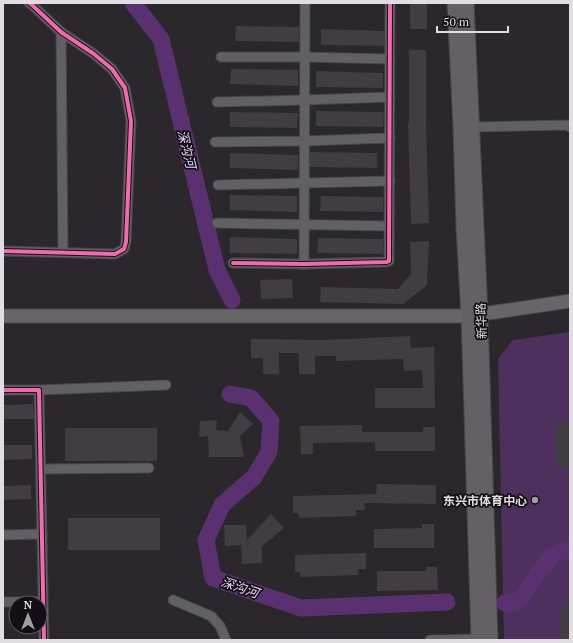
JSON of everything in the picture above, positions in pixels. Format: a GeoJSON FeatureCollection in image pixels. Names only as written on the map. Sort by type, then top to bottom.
{"type":"FeatureCollection","features":[{"type":"Feature","properties":{"kind":"main road","name":"新华路"},"geometry":{"type":"LineString","coordinates":[[455,3],[464,227],[475,315]]}},
{"type":"Feature","properties":{"kind":"main road","name":"新华路"},"geometry":{"type":"LineString","coordinates":[[466,3],[472,127],[483,640]]}},
{"type":"Feature","properties":{"kind":"main road"},"geometry":{"type":"LineString","coordinates":[[3,316],[475,315],[570,301]]}},
{"type":"Feature","properties":{"kind":"street"},"geometry":{"type":"LineString","coordinates":[[3,251],[115,254],[124,249],[126,242],[131,121],[125,88],[112,69],[94,54],[61,32],[29,3]]}},
{"type":"Feature","properties":{"kind":"street"},"geometry":{"type":"LineString","coordinates":[[304,264],[305,3]]}},
{"type":"Feature","properties":{"kind":"street"},"geometry":{"type":"LineString","coordinates":[[233,264],[304,264],[389,261],[390,3]]}},
{"type":"Feature","properties":{"kind":"street"},"geometry":{"type":"LineString","coordinates":[[61,32],[62,252]]}},
{"type":"Feature","properties":{"kind":"street"},"geometry":{"type":"LineString","coordinates":[[221,57],[390,58]]}},
{"type":"Feature","properties":{"kind":"street"},"geometry":{"type":"LineString","coordinates":[[217,102],[390,97]]}},
{"type":"Feature","properties":{"kind":"street"},"geometry":{"type":"LineString","coordinates":[[472,127],[569,124]]}},
{"type":"Feature","properties":{"kind":"street"},"geometry":{"type":"LineString","coordinates":[[215,142],[390,138]]}},
{"type":"Feature","properties":{"kind":"street"},"geometry":{"type":"LineString","coordinates":[[218,185],[390,181]]}},
{"type":"Feature","properties":{"kind":"street"},"geometry":{"type":"LineString","coordinates":[[218,223],[389,226]]}},
{"type":"Feature","properties":{"kind":"street"},"geometry":{"type":"LineString","coordinates":[[3,390],[166,385]]}},
{"type":"Feature","properties":{"kind":"street"},"geometry":{"type":"LineString","coordinates":[[39,390],[43,595]]}},
{"type":"Feature","properties":{"kind":"street"},"geometry":{"type":"LineString","coordinates":[[41,469],[149,468]]}},
{"type":"Feature","properties":{"kind":"street"},"geometry":{"type":"LineString","coordinates":[[3,535],[42,534]]}},
{"type":"Feature","properties":{"kind":"street"},"geometry":{"type":"LineString","coordinates":[[173,600],[211,616],[220,626],[226,640]]}},
{"type":"Feature","properties":{"kind":"street"},"geometry":{"type":"LineString","coordinates":[[430,640],[483,640]]}},
{"type":"Feature","properties":{"kind":"shaded area","name":"东兴市体育中心"},"geometry":{"type":"Polygon","coordinates":[[[570,332],[570,640],[504,640],[498,359],[513,340],[570,332]]]}},
{"type":"Feature","properties":{"kind":"building"},"geometry":{"type":"Polygon","coordinates":[[[410,3],[427,3],[427,29],[410,29],[410,3]]]}},
{"type":"Feature","properties":{"kind":"building"},"geometry":{"type":"Polygon","coordinates":[[[236,26],[299,27],[299,42],[235,41],[236,26]]]}},
{"type":"Feature","properties":{"kind":"building"},"geometry":{"type":"Polygon","coordinates":[[[321,29],[384,31],[384,46],[321,45],[321,29]]]}},
{"type":"Feature","properties":{"kind":"building"},"geometry":{"type":"Polygon","coordinates":[[[409,50],[426,50],[426,122],[429,223],[411,224],[408,123],[409,50]]]}},
{"type":"Feature","properties":{"kind":"building"},"geometry":{"type":"Polygon","coordinates":[[[231,69],[298,70],[298,86],[230,84],[231,69]]]}},
{"type":"Feature","properties":{"kind":"building"},"geometry":{"type":"Polygon","coordinates":[[[316,71],[383,73],[383,88],[316,87],[316,71]]]}},
{"type":"Feature","properties":{"kind":"building"},"geometry":{"type":"Polygon","coordinates":[[[316,111],[384,112],[383,127],[316,126],[316,111]]]}},
{"type":"Feature","properties":{"kind":"building"},"geometry":{"type":"Polygon","coordinates":[[[230,112],[298,113],[297,128],[230,127],[230,112]]]}},
{"type":"Feature","properties":{"kind":"building"},"geometry":{"type":"Polygon","coordinates":[[[310,152],[377,153],[377,168],[310,167],[310,152]]]}},
{"type":"Feature","properties":{"kind":"building"},"geometry":{"type":"Polygon","coordinates":[[[230,153],[298,155],[298,167],[297,170],[230,168],[230,153]]]}},
{"type":"Feature","properties":{"kind":"building"},"geometry":{"type":"Polygon","coordinates":[[[230,195],[297,196],[297,212],[230,210],[230,195]]]}},
{"type":"Feature","properties":{"kind":"building"},"geometry":{"type":"Polygon","coordinates":[[[321,196],[383,197],[383,212],[320,211],[321,196]]]}},
{"type":"Feature","properties":{"kind":"building"},"geometry":{"type":"Polygon","coordinates":[[[230,237],[297,239],[297,254],[230,253],[230,237]]]}},
{"type":"Feature","properties":{"kind":"building"},"geometry":{"type":"Polygon","coordinates":[[[318,238],[383,239],[383,254],[317,253],[318,238]]]}},
{"type":"Feature","properties":{"kind":"building"},"geometry":{"type":"Polygon","coordinates":[[[429,241],[427,285],[403,304],[320,302],[321,287],[398,289],[411,274],[410,242],[429,241]]]}},
{"type":"Feature","properties":{"kind":"building"},"geometry":{"type":"Polygon","coordinates":[[[292,279],[293,298],[261,299],[260,280],[292,279]]]}},
{"type":"Feature","properties":{"kind":"building"},"geometry":{"type":"Polygon","coordinates":[[[410,336],[411,348],[434,347],[435,408],[375,408],[375,388],[423,388],[422,370],[404,371],[403,359],[336,361],[336,356],[315,356],[315,374],[299,374],[299,353],[279,353],[279,374],[263,374],[263,358],[251,358],[251,339],[323,340],[410,336]]]}},
{"type":"Feature","properties":{"kind":"building"},"geometry":{"type":"Polygon","coordinates":[[[33,404],[34,419],[3,419],[3,405],[33,404]]]}},
{"type":"Feature","properties":{"kind":"building"},"geometry":{"type":"Polygon","coordinates":[[[240,412],[253,424],[240,436],[244,457],[209,457],[208,436],[199,437],[200,421],[217,420],[216,430],[228,431],[240,412]]]}},
{"type":"Feature","properties":{"kind":"building"},"geometry":{"type":"Polygon","coordinates":[[[556,423],[570,423],[570,468],[557,468],[556,423]]]}},
{"type":"Feature","properties":{"kind":"building"},"geometry":{"type":"Polygon","coordinates":[[[362,425],[362,432],[423,432],[423,427],[435,427],[435,451],[375,451],[375,442],[313,443],[313,454],[301,454],[300,426],[362,425]]]}},
{"type":"Feature","properties":{"kind":"building"},"geometry":{"type":"Polygon","coordinates":[[[65,428],[157,428],[157,461],[65,461],[65,428]]]}},
{"type":"Feature","properties":{"kind":"building"},"geometry":{"type":"Polygon","coordinates":[[[3,445],[32,445],[32,459],[3,460],[3,445]]]}},
{"type":"Feature","properties":{"kind":"building"},"geometry":{"type":"Polygon","coordinates":[[[377,484],[436,485],[436,504],[364,503],[365,510],[356,510],[356,516],[299,518],[298,513],[293,513],[293,496],[376,494],[377,484]]]}},
{"type":"Feature","properties":{"kind":"building"},"geometry":{"type":"Polygon","coordinates":[[[31,485],[31,499],[3,500],[3,486],[31,485]]]}},
{"type":"Feature","properties":{"kind":"building"},"geometry":{"type":"Polygon","coordinates":[[[271,514],[284,528],[262,546],[262,563],[242,564],[242,545],[225,546],[224,525],[246,525],[247,540],[271,514]]]}},
{"type":"Feature","properties":{"kind":"building"},"geometry":{"type":"Polygon","coordinates":[[[68,518],[160,518],[160,550],[68,550],[68,518]]]}},
{"type":"Feature","properties":{"kind":"building"},"geometry":{"type":"Polygon","coordinates":[[[422,524],[434,524],[434,548],[374,548],[374,529],[422,528],[422,524]]]}},
{"type":"Feature","properties":{"kind":"building"},"geometry":{"type":"Polygon","coordinates":[[[366,553],[366,569],[358,569],[358,575],[300,577],[300,572],[295,572],[295,555],[366,553]]]}},
{"type":"Feature","properties":{"kind":"building"},"geometry":{"type":"Polygon","coordinates":[[[426,567],[437,567],[438,590],[377,591],[377,571],[426,571],[426,567]]]}},
{"type":"Feature","properties":{"kind":"building"},"geometry":{"type":"Polygon","coordinates":[[[570,594],[570,640],[561,640],[560,616],[570,594]]]}},
{"type":"Feature","properties":{"kind":"waterway","name":"深沟河"},"geometry":{"type":"LineString","coordinates":[[133,3],[161,39],[217,270],[232,300]]}},
{"type":"Feature","properties":{"kind":"waterway","name":"深沟河"},"geometry":{"type":"LineString","coordinates":[[230,394],[251,398],[271,421],[269,452],[254,477],[222,505],[206,540],[213,578],[301,608],[447,602]]}},
{"type":"Feature","properties":{"kind":"waterway","name":"深沟河"},"geometry":{"type":"LineString","coordinates":[[505,603],[516,603],[523,596],[537,574],[553,555],[570,548]]}},
{"type":"Feature","properties":{"kind":"cycle path"},"geometry":{"type":"LineString","coordinates":[[3,251],[115,254],[124,249],[126,242],[131,121],[125,88],[112,69],[94,54],[61,32],[29,3]]}},
{"type":"Feature","properties":{"kind":"cycle path"},"geometry":{"type":"LineString","coordinates":[[233,263],[304,264],[389,261],[390,3]]}},
{"type":"Feature","properties":{"kind":"cycle path"},"geometry":{"type":"LineString","coordinates":[[3,390],[39,390],[44,640]]}},
{"type":"Feature","properties":{"kind":"place","name":"东兴市体育中心"},"geometry":{"type":"Point","coordinates":[535,500]}}]}
